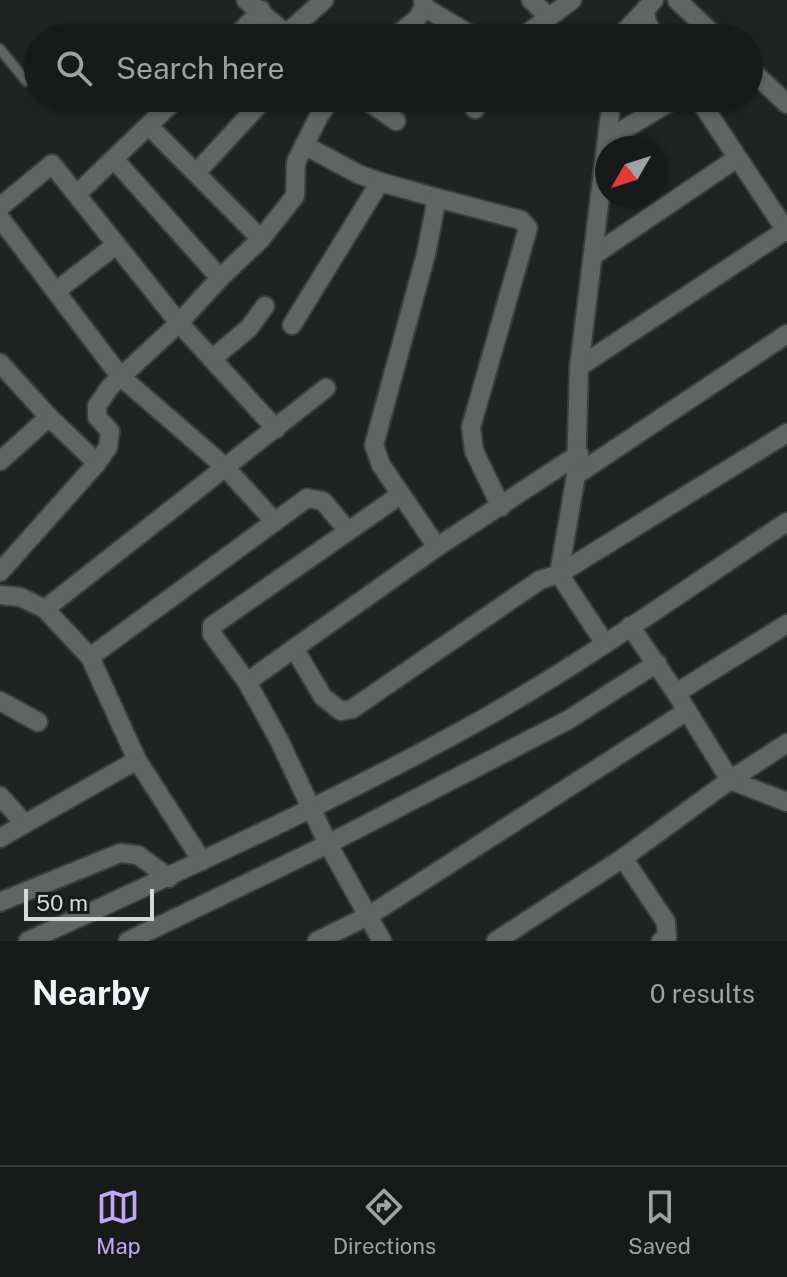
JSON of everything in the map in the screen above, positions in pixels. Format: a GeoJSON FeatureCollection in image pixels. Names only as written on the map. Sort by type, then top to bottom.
{"type":"FeatureCollection","features":[{"type":"Feature","properties":{"kind":"street"},"geometry":{"type":"LineString","coordinates":[[301,24],[324,0]]}},
{"type":"Feature","properties":{"kind":"street"},"geometry":{"type":"LineString","coordinates":[[531,0],[549,17]]}},
{"type":"Feature","properties":{"kind":"street"},"geometry":{"type":"LineString","coordinates":[[540,24],[572,0]]}},
{"type":"Feature","properties":{"kind":"street"},"geometry":{"type":"LineString","coordinates":[[677,0],[702,24]]}},
{"type":"Feature","properties":{"kind":"street"},"geometry":{"type":"LineString","coordinates":[[411,24],[417,19],[424,4],[455,24]]}},
{"type":"Feature","properties":{"kind":"street"},"geometry":{"type":"LineString","coordinates":[[632,24],[651,4]]}},
{"type":"Feature","properties":{"kind":"street"},"geometry":{"type":"LineString","coordinates":[[648,24],[651,4]]}},
{"type":"Feature","properties":{"kind":"street"},"geometry":{"type":"LineString","coordinates":[[243,24],[254,5],[275,24]]}},
{"type":"Feature","properties":{"kind":"street"},"geometry":{"type":"LineString","coordinates":[[763,81],[787,104]]}},
{"type":"Feature","properties":{"kind":"street"},"geometry":{"type":"LineString","coordinates":[[77,194],[164,112]]}},
{"type":"Feature","properties":{"kind":"street"},"geometry":{"type":"LineString","coordinates":[[196,173],[252,112]]}},
{"type":"Feature","properties":{"kind":"street"},"geometry":{"type":"LineString","coordinates":[[0,572],[108,447],[110,431],[97,417],[97,406],[120,376],[179,323],[261,239],[295,196],[296,162],[322,112]]}},
{"type":"Feature","properties":{"kind":"street"},"geometry":{"type":"LineString","coordinates":[[383,112],[396,121]]}},
{"type":"Feature","properties":{"kind":"street"},"geometry":{"type":"LineString","coordinates":[[608,136],[611,112]]}},
{"type":"Feature","properties":{"kind":"street"},"geometry":{"type":"LineString","coordinates":[[613,136],[653,112]]}},
{"type":"Feature","properties":{"kind":"street"},"geometry":{"type":"LineString","coordinates":[[579,367],[786,231],[707,112]]}},
{"type":"Feature","properties":{"kind":"street"},"geometry":{"type":"LineString","coordinates":[[150,127],[261,239]]}},
{"type":"Feature","properties":{"kind":"street"},"geometry":{"type":"LineString","coordinates":[[304,145],[358,174],[521,220],[528,228],[471,427],[474,451],[501,507]]}},
{"type":"Feature","properties":{"kind":"street"},"geometry":{"type":"LineString","coordinates":[[594,255],[737,158]]}},
{"type":"Feature","properties":{"kind":"street"},"geometry":{"type":"LineString","coordinates":[[114,159],[220,278]]}},
{"type":"Feature","properties":{"kind":"street"},"geometry":{"type":"LineString","coordinates":[[0,207],[52,164],[179,323],[276,429]]}},
{"type":"Feature","properties":{"kind":"street"},"geometry":{"type":"LineString","coordinates":[[292,325],[380,182]]}},
{"type":"Feature","properties":{"kind":"street"},"geometry":{"type":"LineString","coordinates":[[437,198],[426,254],[374,445],[381,465],[437,547]]}},
{"type":"Feature","properties":{"kind":"street"},"geometry":{"type":"LineString","coordinates":[[600,208],[579,367],[579,454],[559,574],[604,642]]}},
{"type":"Feature","properties":{"kind":"street"},"geometry":{"type":"LineString","coordinates":[[0,218],[120,376],[224,466],[275,522]]}},
{"type":"Feature","properties":{"kind":"street"},"geometry":{"type":"LineString","coordinates":[[56,291],[116,245]]}},
{"type":"Feature","properties":{"kind":"street"},"geometry":{"type":"LineString","coordinates":[[212,359],[249,328],[265,306]]}},
{"type":"Feature","properties":{"kind":"street"},"geometry":{"type":"LineString","coordinates":[[576,475],[787,334]]}},
{"type":"Feature","properties":{"kind":"street"},"geometry":{"type":"LineString","coordinates":[[3,373],[97,463]]}},
{"type":"Feature","properties":{"kind":"street"},"geometry":{"type":"LineString","coordinates":[[45,609],[326,388]]}},
{"type":"Feature","properties":{"kind":"street"},"geometry":{"type":"LineString","coordinates":[[0,461],[49,417]]}},
{"type":"Feature","properties":{"kind":"street"},"geometry":{"type":"LineString","coordinates":[[294,648],[323,697],[341,711],[352,709],[540,580],[559,574],[787,433]]}},
{"type":"Feature","properties":{"kind":"street"},"geometry":{"type":"LineString","coordinates":[[247,682],[437,547],[579,454]]}},
{"type":"Feature","properties":{"kind":"street"},"geometry":{"type":"LineString","coordinates":[[382,941],[328,844],[279,740],[247,682],[216,641],[212,626],[400,495]]}},
{"type":"Feature","properties":{"kind":"street"},"geometry":{"type":"LineString","coordinates":[[90,657],[307,498],[323,501],[348,531]]}},
{"type":"Feature","properties":{"kind":"street"},"geometry":{"type":"LineString","coordinates":[[28,941],[311,810],[483,718],[787,522]]}},
{"type":"Feature","properties":{"kind":"street"},"geometry":{"type":"LineString","coordinates":[[0,595],[20,597],[45,609],[90,657],[137,760],[202,861]]}},
{"type":"Feature","properties":{"kind":"street"},"geometry":{"type":"LineString","coordinates":[[676,693],[787,624]]}},
{"type":"Feature","properties":{"kind":"street"},"geometry":{"type":"LineString","coordinates":[[630,626],[657,663],[730,780],[787,802]]}},
{"type":"Feature","properties":{"kind":"street"},"geometry":{"type":"LineString","coordinates":[[128,941],[328,844],[568,720],[657,663]]}},
{"type":"Feature","properties":{"kind":"street"},"geometry":{"type":"LineString","coordinates":[[0,701],[38,722]]}},
{"type":"Feature","properties":{"kind":"street"},"geometry":{"type":"LineString","coordinates":[[317,941],[370,915],[687,711]]}},
{"type":"Feature","properties":{"kind":"street"},"geometry":{"type":"LineString","coordinates":[[496,941],[623,858],[730,780],[787,743]]}},
{"type":"Feature","properties":{"kind":"street"},"geometry":{"type":"LineString","coordinates":[[0,838],[137,760]]}},
{"type":"Feature","properties":{"kind":"street"},"geometry":{"type":"LineString","coordinates":[[0,796],[25,824]]}},
{"type":"Feature","properties":{"kind":"street"},"geometry":{"type":"LineString","coordinates":[[0,902],[120,853],[138,855],[169,878]]}},
{"type":"Feature","properties":{"kind":"street"},"geometry":{"type":"LineString","coordinates":[[623,858],[666,922],[667,937],[661,941]]}},
{"type":"Feature","properties":{"kind":"lane"},"geometry":{"type":"LineString","coordinates":[[0,49],[24,79]]}}]}
